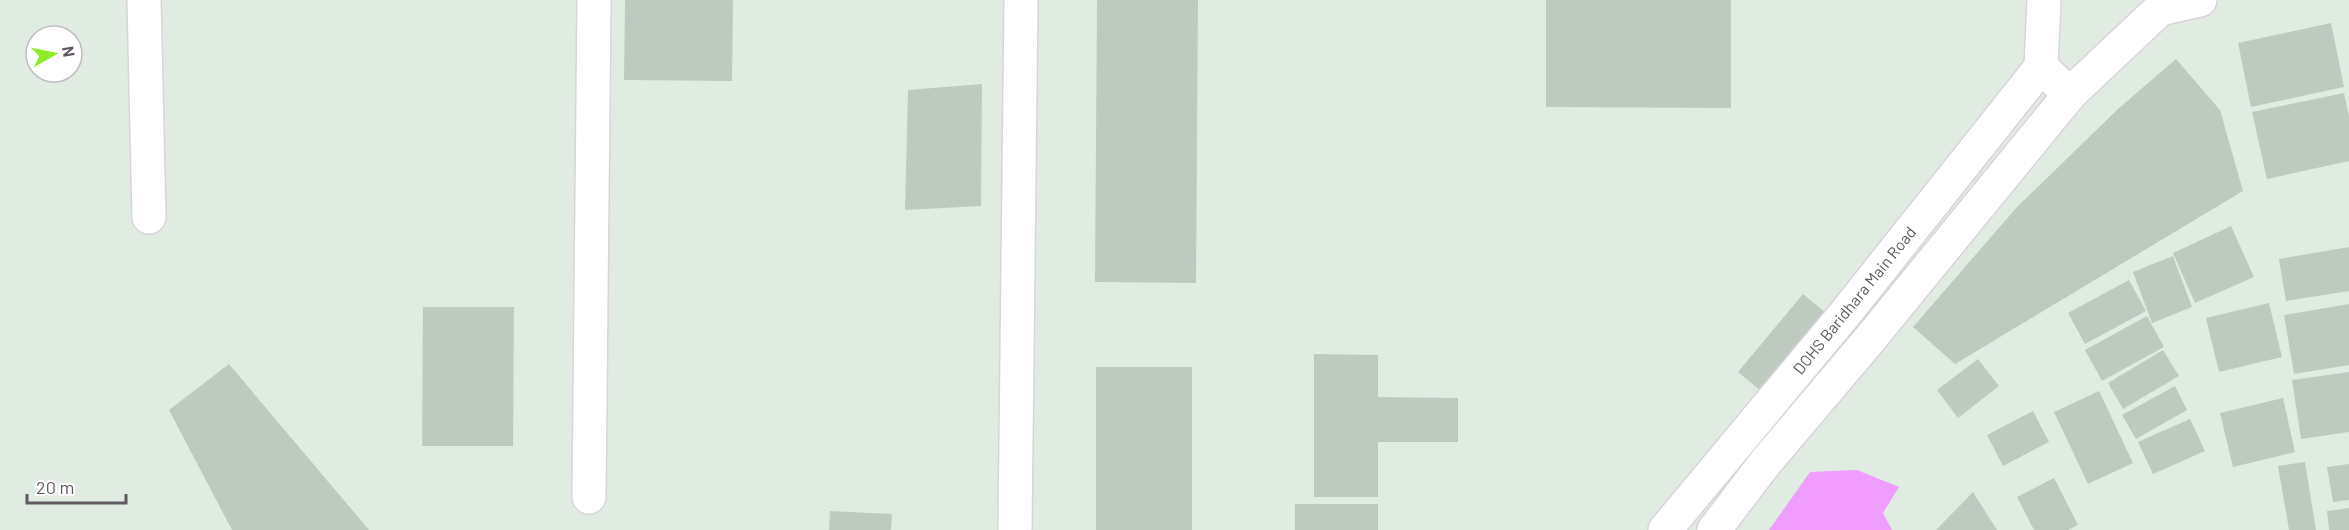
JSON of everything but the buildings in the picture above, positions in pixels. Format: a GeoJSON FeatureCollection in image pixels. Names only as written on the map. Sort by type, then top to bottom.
{"type":"FeatureCollection","features":[{"type":"Feature","properties":{"kind":"street"},"geometry":{"type":"LineString","coordinates":[[144,0],[148,217]]}},
{"type":"Feature","properties":{"kind":"street"},"geometry":{"type":"LineString","coordinates":[[589,497],[594,0]]}},
{"type":"Feature","properties":{"kind":"street"},"geometry":{"type":"LineString","coordinates":[[1016,530],[1020,0]]}},
{"type":"Feature","properties":{"kind":"street"},"geometry":{"type":"LineString","coordinates":[[2044,0],[2041,67],[2070,94]]}},
{"type":"Feature","properties":{"kind":"street"},"geometry":{"type":"LineString","coordinates":[[1714,530],[1765,464],[1878,330],[2070,94],[2159,4],[2200,0]]}},
{"type":"Feature","properties":{"kind":"street","name":"DOHS Baridhara Main Road"},"geometry":{"type":"LineString","coordinates":[[1665,530],[1844,315],[2041,67]]}},
{"type":"Feature","properties":{"kind":"shaded area"},"geometry":{"type":"Polygon","coordinates":[[[1857,470],[1899,487],[1883,513],[1892,530],[1769,530],[1810,472],[1857,470]]]}}]}
